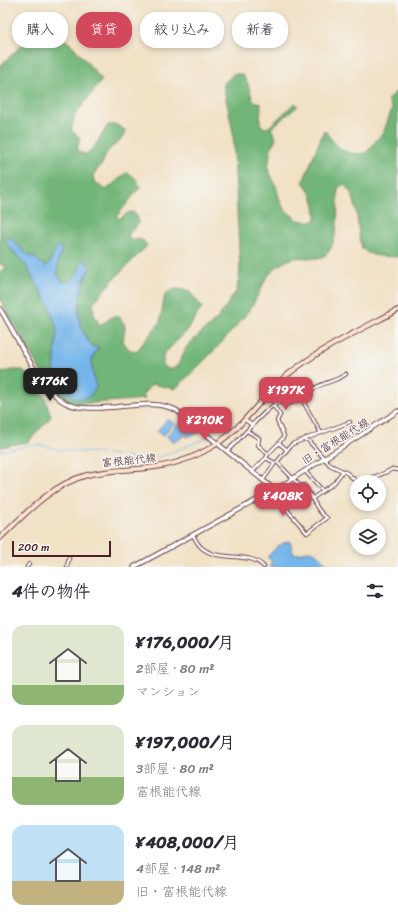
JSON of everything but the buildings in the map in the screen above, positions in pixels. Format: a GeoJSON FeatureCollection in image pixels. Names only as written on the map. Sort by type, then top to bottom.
{"type":"FeatureCollection","features":[{"type":"Feature","properties":{"kind":"main road","name":"富根能代線"},"geometry":{"type":"LineString","coordinates":[[0,538],[45,496],[75,479],[100,472],[147,468],[176,463],[218,443],[235,431],[285,377],[304,362],[398,310]]}},
{"type":"Feature","properties":{"kind":"street"},"geometry":{"type":"LineString","coordinates":[[0,309],[40,378],[56,396],[68,404],[90,408],[153,404],[169,406],[218,443],[275,490],[289,512],[307,533],[327,518],[318,511],[313,498],[304,485],[300,486],[276,463],[266,458]]}},
{"type":"Feature","properties":{"kind":"street"},"geometry":{"type":"LineString","coordinates":[[228,451],[267,409],[273,405],[278,402],[287,404],[301,398],[315,388],[332,380],[339,379],[346,374]]}},
{"type":"Feature","properties":{"kind":"street"},"geometry":{"type":"LineString","coordinates":[[301,398],[321,433]]}},
{"type":"Feature","properties":{"kind":"street"},"geometry":{"type":"LineString","coordinates":[[253,472],[284,436],[277,421],[280,415],[273,405]]}},
{"type":"Feature","properties":{"kind":"street","name":"旧・富根能代線"},"geometry":{"type":"LineString","coordinates":[[134,567],[275,490],[398,411]]}},
{"type":"Feature","properties":{"kind":"street"},"geometry":{"type":"LineString","coordinates":[[245,420],[252,425]]}},
{"type":"Feature","properties":{"kind":"street"},"geometry":{"type":"LineString","coordinates":[[263,480],[292,444],[350,422]]}},
{"type":"Feature","properties":{"kind":"street"},"geometry":{"type":"LineString","coordinates":[[247,431],[259,438],[258,446],[268,454]]}},
{"type":"Feature","properties":{"kind":"street"},"geometry":{"type":"LineString","coordinates":[[306,438],[323,459],[330,465],[343,471],[350,476]]}},
{"type":"Feature","properties":{"kind":"street"},"geometry":{"type":"LineString","coordinates":[[279,443],[287,450]]}},
{"type":"Feature","properties":{"kind":"street"},"geometry":{"type":"LineString","coordinates":[[384,475],[392,469],[398,470]]}},
{"type":"Feature","properties":{"kind":"street"},"geometry":{"type":"LineString","coordinates":[[305,470],[323,490]]}},
{"type":"Feature","properties":{"kind":"street"},"geometry":{"type":"LineString","coordinates":[[313,498],[334,483],[343,471]]}},
{"type":"Feature","properties":{"kind":"street"},"geometry":{"type":"LineString","coordinates":[[193,535],[202,548],[224,557],[254,559],[259,561],[264,567]]}},
{"type":"Feature","properties":{"kind":"street"},"geometry":{"type":"LineString","coordinates":[[67,567],[69,558]]}},
{"type":"Feature","properties":{"kind":"green space"},"geometry":{"type":"Polygon","coordinates":[[[68,42],[102,80],[75,115],[71,130],[80,138],[77,150],[80,153],[86,154],[94,147],[108,125],[117,125],[125,130],[125,135],[107,152],[102,164],[93,175],[94,181],[106,190],[126,173],[135,178],[140,187],[117,216],[120,219],[127,213],[133,212],[137,216],[139,223],[128,235],[131,241],[138,239],[144,241],[147,246],[114,279],[93,303],[94,314],[99,324],[102,324],[117,315],[125,327],[123,342],[129,349],[136,352],[160,322],[165,294],[175,289],[188,290],[202,307],[187,331],[163,355],[163,366],[171,370],[178,365],[187,346],[218,318],[237,290],[240,269],[233,132],[223,84],[233,74],[242,74],[248,84],[253,101],[261,103],[260,123],[264,128],[269,127],[295,103],[298,106],[271,128],[276,138],[271,148],[268,169],[285,210],[298,220],[310,222],[316,220],[316,210],[310,191],[303,182],[324,130],[337,146],[346,152],[358,154],[366,153],[384,131],[392,109],[388,99],[398,90],[398,257],[374,255],[362,248],[353,198],[344,184],[338,188],[338,212],[335,236],[333,244],[326,255],[318,258],[291,259],[273,271],[268,276],[254,303],[242,320],[175,389],[152,384],[143,394],[145,399],[79,404],[60,397],[45,379],[0,299],[0,272],[6,267],[0,264],[0,66],[19,48],[68,48],[68,42]],[[9,238],[12,251],[24,263],[49,305],[57,329],[54,375],[96,387],[92,361],[93,356],[99,347],[93,347],[86,338],[79,318],[82,287],[90,267],[81,262],[77,275],[71,281],[63,282],[57,275],[58,262],[62,249],[59,246],[46,267],[35,258],[28,255],[9,238]]]}},
{"type":"Feature","properties":{"kind":"green space"},"geometry":{"type":"Polygon","coordinates":[[[12,370],[23,370],[45,398],[51,417],[28,442],[0,447],[0,373],[12,370]]]}},
{"type":"Feature","properties":{"kind":"water"},"geometry":{"type":"Polygon","coordinates":[[[9,237],[28,255],[35,258],[46,267],[58,246],[62,249],[58,262],[57,275],[63,282],[71,281],[77,275],[81,262],[85,260],[90,267],[82,287],[79,308],[79,318],[86,338],[93,347],[99,347],[93,356],[92,361],[92,371],[96,387],[89,397],[77,399],[62,390],[56,383],[54,375],[57,329],[49,305],[24,263],[5,242],[9,237]]]}},
{"type":"Feature","properties":{"kind":"water"},"geometry":{"type":"Polygon","coordinates":[[[167,419],[174,423],[163,436],[157,432],[167,419]]]}},
{"type":"Feature","properties":{"kind":"water"},"geometry":{"type":"Polygon","coordinates":[[[178,423],[184,429],[183,437],[176,441],[171,441],[167,436],[178,423]]]}},
{"type":"Feature","properties":{"kind":"water"},"geometry":{"type":"Polygon","coordinates":[[[188,423],[200,432],[187,437],[185,436],[188,423]]]}},
{"type":"Feature","properties":{"kind":"water"},"geometry":{"type":"Polygon","coordinates":[[[288,541],[290,542],[293,553],[298,554],[310,551],[313,552],[325,562],[328,567],[269,567],[272,561],[267,557],[278,546],[288,541]]]}},
{"type":"Feature","properties":{"kind":"waterway"},"geometry":{"type":"LineString","coordinates":[[0,451],[31,445],[42,445],[60,450],[109,454],[145,460],[157,458],[204,439]]}}]}
